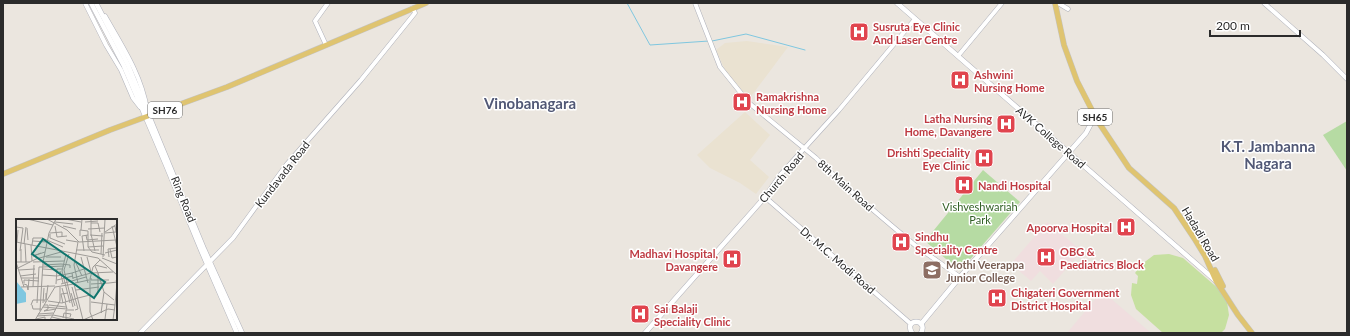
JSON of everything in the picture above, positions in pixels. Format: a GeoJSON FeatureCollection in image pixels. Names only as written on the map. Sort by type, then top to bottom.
{"type":"FeatureCollection","features":[{"type":"Feature","properties":{"kind":"main road"},"geometry":{"type":"LineString","coordinates":[[91,3],[108,38],[126,66]]}},
{"type":"Feature","properties":{"kind":"main road"},"geometry":{"type":"LineString","coordinates":[[97,3],[126,66]]}},
{"type":"Feature","properties":{"kind":"main road","name":"SH76"},"geometry":{"type":"LineString","coordinates":[[3,174],[148,116],[227,87],[426,3]]}},
{"type":"Feature","properties":{"kind":"main road","name":"AVK College Road"},"geometry":{"type":"LineString","coordinates":[[897,3],[1216,281]]}},
{"type":"Feature","properties":{"kind":"main road","name":"Hadadi Road"},"geometry":{"type":"LineString","coordinates":[[1055,3],[1064,45],[1077,81],[1095,116],[1129,168],[1174,208],[1213,269],[1216,281],[1235,311],[1252,333]]}},
{"type":"Feature","properties":{"kind":"main road","name":"Ring Road"},"geometry":{"type":"LineString","coordinates":[[126,66],[237,333]]}},
{"type":"Feature","properties":{"kind":"main road"},"geometry":{"type":"LineString","coordinates":[[921,324],[960,277],[1086,133],[1095,116]]}},
{"type":"Feature","properties":{"kind":"main road","name":"Church Road"},"geometry":{"type":"LineString","coordinates":[[645,333],[765,197]]}},
{"type":"Feature","properties":{"kind":"main road","name":"Ring Road"},"geometry":{"type":"LineString","coordinates":[[209,263],[242,333]]}},
{"type":"Feature","properties":{"kind":"main road"},"geometry":{"type":"LineString","coordinates":[[1205,271],[1213,269],[1234,303],[1256,333]]}},
{"type":"Feature","properties":{"kind":"main road"},"geometry":{"type":"LineString","coordinates":[[912,333],[910,329],[911,324],[915,322],[921,324]]}},
{"type":"Feature","properties":{"kind":"main road"},"geometry":{"type":"LineString","coordinates":[[921,324],[923,328],[921,333]]}},
{"type":"Feature","properties":{"kind":"street"},"geometry":{"type":"LineString","coordinates":[[85,3],[106,45],[114,56],[133,98],[145,110]]}},
{"type":"Feature","properties":{"kind":"street"},"geometry":{"type":"LineString","coordinates":[[97,3],[134,68],[144,93],[145,110]]}},
{"type":"Feature","properties":{"kind":"street"},"geometry":{"type":"LineString","coordinates":[[326,45],[315,21],[328,3]]}},
{"type":"Feature","properties":{"kind":"street","name":"8th Main Road"},"geometry":{"type":"LineString","coordinates":[[695,3],[720,67],[749,103],[816,158],[910,241],[960,277]]}},
{"type":"Feature","properties":{"kind":"street"},"geometry":{"type":"LineString","coordinates":[[958,56],[1002,3]]}},
{"type":"Feature","properties":{"kind":"street"},"geometry":{"type":"LineString","coordinates":[[1058,3],[1068,9]]}},
{"type":"Feature","properties":{"kind":"street"},"geometry":{"type":"LineString","coordinates":[[1264,3],[1323,55],[1347,79]]}},
{"type":"Feature","properties":{"kind":"street","name":"Kundavada Road"},"geometry":{"type":"LineString","coordinates":[[140,333],[233,238],[287,164],[361,80],[407,24],[415,13],[413,8]]}},
{"type":"Feature","properties":{"kind":"street","name":"Church Road"},"geometry":{"type":"LineString","coordinates":[[765,197],[781,174],[889,51],[915,19]]}},
{"type":"Feature","properties":{"kind":"street","name":"Dr. M.C. Modi Road"},"geometry":{"type":"LineString","coordinates":[[765,197],[911,324]]}},
{"type":"Feature","properties":{"kind":"shaded area"},"geometry":{"type":"Polygon","coordinates":[[[747,41],[788,47],[749,99],[725,70],[716,50],[725,43],[747,41]]]}},
{"type":"Feature","properties":{"kind":"shaded area"},"geometry":{"type":"Polygon","coordinates":[[[745,112],[770,135],[750,160],[769,177],[756,194],[740,183],[710,168],[697,155],[745,112]]]}},
{"type":"Feature","properties":{"kind":"shaded area","name":"OBG & Paediatrics Block"},"geometry":{"type":"Polygon","coordinates":[[[1047,222],[1082,251],[1053,284],[1040,271],[1031,281],[1011,264],[1047,222]]]}},
{"type":"Feature","properties":{"kind":"shaded area"},"geometry":{"type":"Polygon","coordinates":[[[1102,291],[1151,333],[1067,333],[1102,291]]]}},
{"type":"Feature","properties":{"kind":"green space"},"geometry":{"type":"Polygon","coordinates":[[[1347,121],[1347,171],[1323,135],[1347,121]]]}},
{"type":"Feature","properties":{"kind":"green space","name":"Vishveshwariah Park"},"geometry":{"type":"Polygon","coordinates":[[[983,170],[1020,202],[960,271],[925,241],[983,170]]]}},
{"type":"Feature","properties":{"kind":"green space"},"geometry":{"type":"Polygon","coordinates":[[[1169,254],[1183,258],[1220,290],[1227,302],[1229,315],[1225,329],[1221,333],[1163,333],[1136,309],[1131,295],[1132,283],[1137,284],[1138,276],[1135,273],[1142,264],[1154,255],[1169,254]]]}},
{"type":"Feature","properties":{"kind":"waterway"},"geometry":{"type":"LineString","coordinates":[[627,3],[650,45],[709,41]]}},
{"type":"Feature","properties":{"kind":"waterway"},"geometry":{"type":"LineString","coordinates":[[712,41],[746,34],[805,50]]}},
{"type":"Feature","properties":{"kind":"place","name":"Susruta Eye Clinic And Laser Centre"},"geometry":{"type":"Point","coordinates":[859,32]}},
{"type":"Feature","properties":{"kind":"place","name":"Ashwini Nursing Home"},"geometry":{"type":"Point","coordinates":[960,80]}},
{"type":"Feature","properties":{"kind":"place","name":"Ramakrishna Nursing Home"},"geometry":{"type":"Point","coordinates":[742,102]}},
{"type":"Feature","properties":{"kind":"place","name":"Latha Nursing Home, Davangere"},"geometry":{"type":"Point","coordinates":[1006,124]}},
{"type":"Feature","properties":{"kind":"place","name":"Drishti Speciality Eye Clinic"},"geometry":{"type":"Point","coordinates":[984,158]}},
{"type":"Feature","properties":{"kind":"place","name":"Nandi Hospital"},"geometry":{"type":"Point","coordinates":[964,185]}},
{"type":"Feature","properties":{"kind":"place","name":"Apoorva Hospital"},"geometry":{"type":"Point","coordinates":[1126,227]}},
{"type":"Feature","properties":{"kind":"place","name":"Sindhu Speciality Centre"},"geometry":{"type":"Point","coordinates":[901,242]}},
{"type":"Feature","properties":{"kind":"place","name":"OBG & Paediatrics Block"},"geometry":{"type":"Point","coordinates":[1046,257]}},
{"type":"Feature","properties":{"kind":"place","name":"Madhavi Hospital, Davangere"},"geometry":{"type":"Point","coordinates":[732,259]}},
{"type":"Feature","properties":{"kind":"place","name":"Mothi Veerappa Junior College"},"geometry":{"type":"Point","coordinates":[932,270]}},
{"type":"Feature","properties":{"kind":"place","name":"Chigateri Government District Hospital"},"geometry":{"type":"Point","coordinates":[997,298]}},
{"type":"Feature","properties":{"kind":"place","name":"Sai Balaji Speciality Clinic"},"geometry":{"type":"Point","coordinates":[640,314]}},
{"type":"Feature","properties":{"kind":"district","name":"Vinobanagara"},"geometry":{"type":"Point","coordinates":[530,103]}},
{"type":"Feature","properties":{"kind":"district","name":"K.T. Jambanna Nagara"},"geometry":{"type":"Point","coordinates":[1268,154]}}]}
